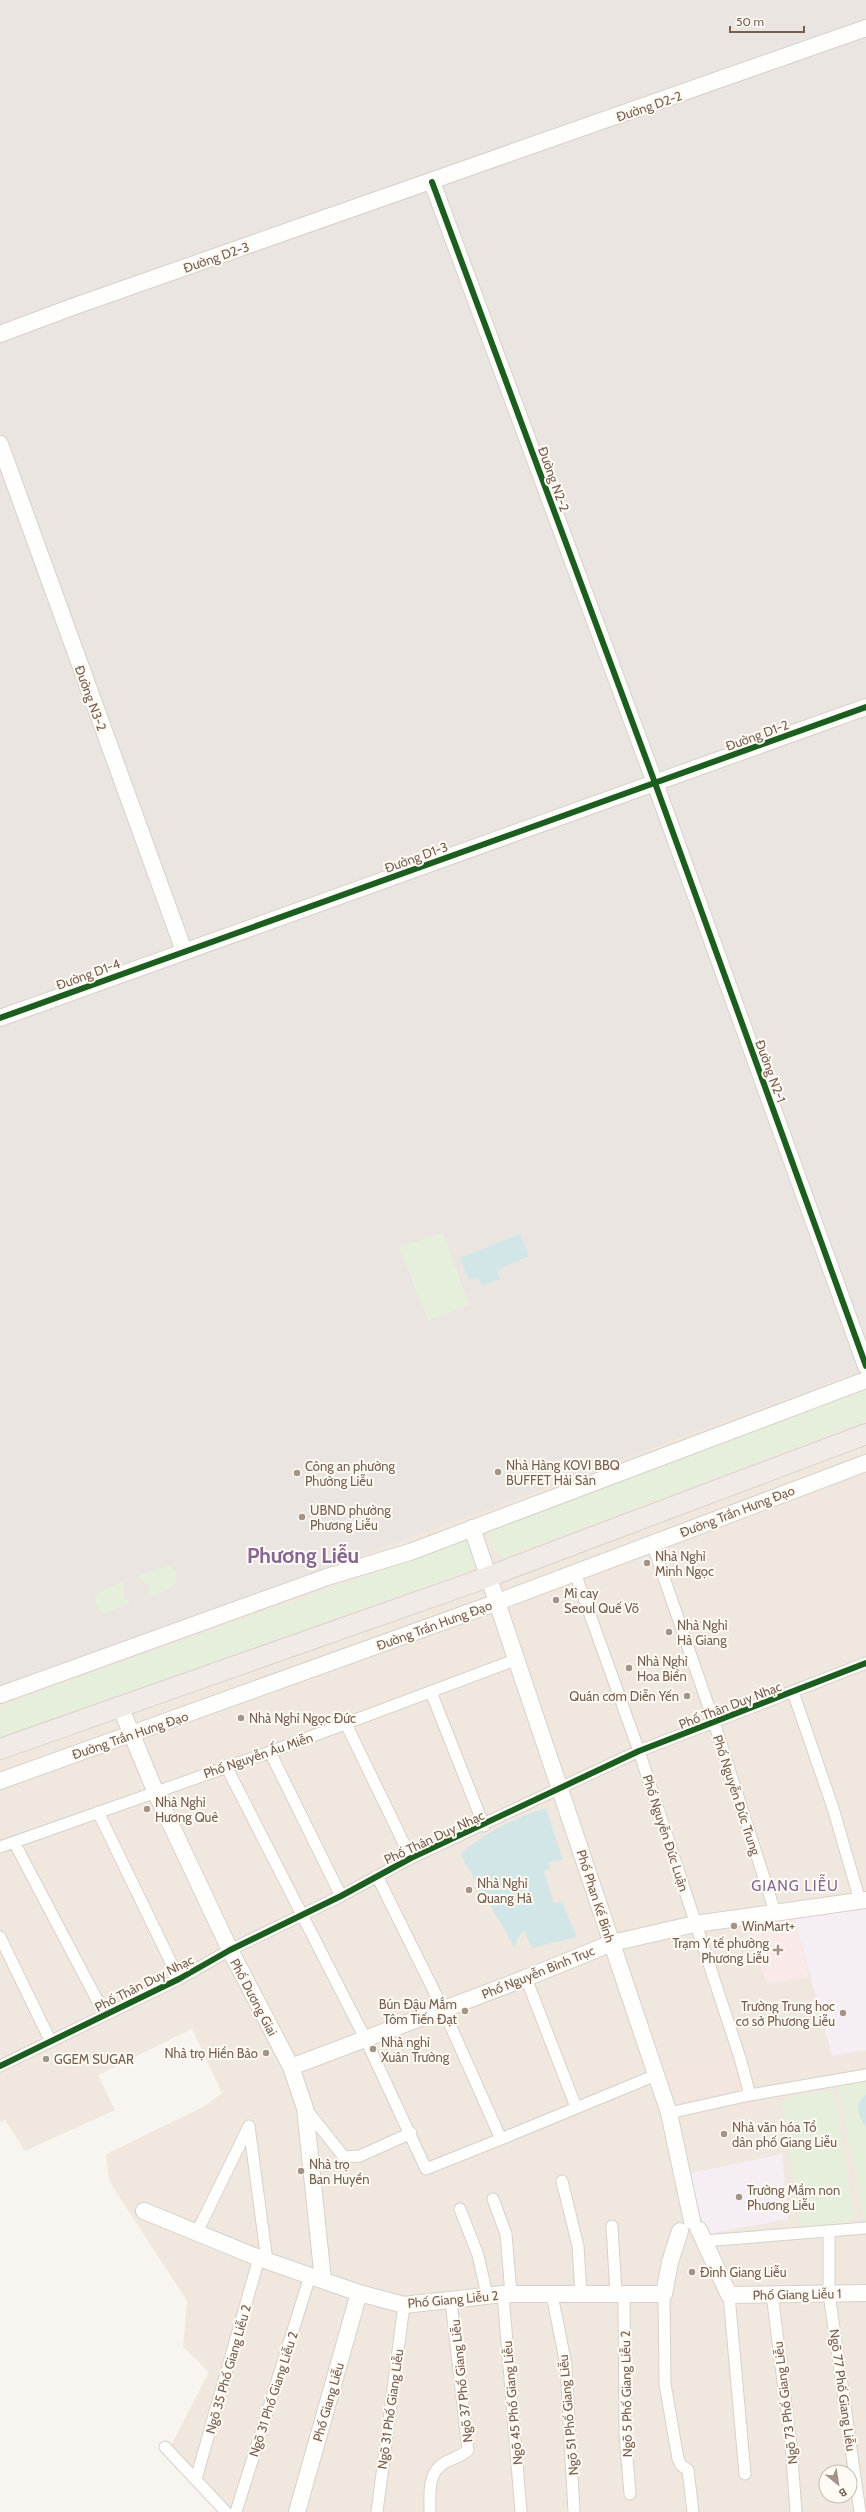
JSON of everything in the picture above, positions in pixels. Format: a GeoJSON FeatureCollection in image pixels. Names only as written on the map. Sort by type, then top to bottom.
{"type":"FeatureCollection","features":[{"type":"Feature","properties":{"kind":"highway","name":"Đường Trần Hưng Đạo"},"geometry":{"type":"LineString","coordinates":[[0,1749],[489,1576],[866,1434]]}},
{"type":"Feature","properties":{"kind":"main road","name":"Đường D2-2"},"geometry":{"type":"LineString","coordinates":[[432,182],[866,28]]}},
{"type":"Feature","properties":{"kind":"main road","name":"Đường D2-3"},"geometry":{"type":"LineString","coordinates":[[0,334],[75,306],[432,182]]}},
{"type":"Feature","properties":{"kind":"main road","name":"Đường N2-2"},"geometry":{"type":"LineString","coordinates":[[432,182],[655,783]]}},
{"type":"Feature","properties":{"kind":"main road","name":"Đường N3-2"},"geometry":{"type":"LineString","coordinates":[[0,444],[184,951]]}},
{"type":"Feature","properties":{"kind":"main road","name":"Đường D1-2"},"geometry":{"type":"LineString","coordinates":[[655,783],[866,707]]}},
{"type":"Feature","properties":{"kind":"main road","name":"Đường D1-3"},"geometry":{"type":"LineString","coordinates":[[184,951],[655,783]]}},
{"type":"Feature","properties":{"kind":"main road","name":"Đường N2-1"},"geometry":{"type":"LineString","coordinates":[[655,783],[866,1366]]}},
{"type":"Feature","properties":{"kind":"main road","name":"Đường D1-4"},"geometry":{"type":"LineString","coordinates":[[0,1018],[184,951]]}},
{"type":"Feature","properties":{"kind":"main road"},"geometry":{"type":"LineString","coordinates":[[0,1695],[327,1577],[410,1552],[866,1380]]}},
{"type":"Feature","properties":{"kind":"main road","name":"Đường Trần Hưng Đạo"},"geometry":{"type":"LineString","coordinates":[[0,1780],[130,1735],[495,1603],[866,1463]]}},
{"type":"Feature","properties":{"kind":"main road","name":"Phố Phan Kế Bính"},"geometry":{"type":"LineString","coordinates":[[472,1528],[489,1576],[495,1603],[560,1788],[669,2113],[694,2231],[729,2295]]}},
{"type":"Feature","properties":{"kind":"main road","name":"Phố Dương Giai"},"geometry":{"type":"LineString","coordinates":[[120,1706],[130,1735],[156,1793],[230,1950],[291,2067],[306,2108],[317,2278]]}},
{"type":"Feature","properties":{"kind":"main road","name":"Phố Nguyễn Bỉnh Trục"},"geometry":{"type":"LineString","coordinates":[[291,2067],[364,2038],[526,1978],[612,1943],[695,1924],[863,1901]]}},
{"type":"Feature","properties":{"kind":"main road","name":"Phố Giang Liễu 2"},"geometry":{"type":"LineString","coordinates":[[144,2211],[196,2234],[263,2260],[359,2293],[404,2305],[500,2295],[664,2294]]}},
{"type":"Feature","properties":{"kind":"main road"},"geometry":{"type":"LineString","coordinates":[[664,2294],[670,2262],[694,2231]]}},
{"type":"Feature","properties":{"kind":"main road","name":"Phố Giang Liễu"},"geometry":{"type":"LineString","coordinates":[[297,2512],[359,2293]]}},
{"type":"Feature","properties":{"kind":"main road","name":"Phố Giang Liễu 1"},"geometry":{"type":"LineString","coordinates":[[729,2295],[866,2293]]}},
{"type":"Feature","properties":{"kind":"street","name":"Phố Nguyễn Đức Trung"},"geometry":{"type":"LineString","coordinates":[[652,1543],[714,1722],[775,1912]]}},
{"type":"Feature","properties":{"kind":"street","name":"Phố Nguyễn Đức Luận"},"geometry":{"type":"LineString","coordinates":[[575,1573],[639,1751],[740,2058],[750,2095]]}},
{"type":"Feature","properties":{"kind":"street","name":"Phố Nguyễn Ấu Miễn"},"geometry":{"type":"LineString","coordinates":[[0,1847],[156,1793],[226,1766],[270,1752],[516,1660]]}},
{"type":"Feature","properties":{"kind":"street","name":"Phố Thân Duy Nhạc"},"geometry":{"type":"LineString","coordinates":[[0,2066],[50,2040],[179,1979],[230,1950],[341,1896],[411,1858],[484,1826],[639,1751],[866,1663]]}},
{"type":"Feature","properties":{"kind":"street"},"geometry":{"type":"LineString","coordinates":[[431,1692],[484,1826]]}},
{"type":"Feature","properties":{"kind":"street"},"geometry":{"type":"LineString","coordinates":[[793,1692],[863,1901]]}},
{"type":"Feature","properties":{"kind":"street"},"geometry":{"type":"LineString","coordinates":[[346,1724],[411,1858]]}},
{"type":"Feature","properties":{"kind":"street"},"geometry":{"type":"LineString","coordinates":[[270,1752],[341,1896]]}},
{"type":"Feature","properties":{"kind":"street"},"geometry":{"type":"LineString","coordinates":[[226,1766],[364,2038],[411,2133],[426,2169],[656,2075]]}},
{"type":"Feature","properties":{"kind":"street"},"geometry":{"type":"LineString","coordinates":[[98,1812],[179,1979]]}},
{"type":"Feature","properties":{"kind":"street"},"geometry":{"type":"LineString","coordinates":[[14,1842],[105,2015]]}},
{"type":"Feature","properties":{"kind":"street"},"geometry":{"type":"LineString","coordinates":[[377,1876],[443,2009],[501,2139]]}},
{"type":"Feature","properties":{"kind":"street"},"geometry":{"type":"LineString","coordinates":[[0,1938],[50,2040]]}},
{"type":"Feature","properties":{"kind":"street"},"geometry":{"type":"LineString","coordinates":[[526,1978],[576,2107]]}},
{"type":"Feature","properties":{"kind":"street"},"geometry":{"type":"LineString","coordinates":[[669,2113],[750,2095],[866,2075]]}},
{"type":"Feature","properties":{"kind":"street"},"geometry":{"type":"LineString","coordinates":[[306,2108],[344,2158],[360,2156],[411,2133]]}},
{"type":"Feature","properties":{"kind":"street"},"geometry":{"type":"LineString","coordinates":[[196,2234],[249,2126],[263,2260]]}},
{"type":"Feature","properties":{"kind":"street"},"geometry":{"type":"LineString","coordinates":[[562,2181],[578,2246],[581,2294]]}},
{"type":"Feature","properties":{"kind":"street"},"geometry":{"type":"LineString","coordinates":[[493,2199],[506,2234],[500,2295]]}},
{"type":"Feature","properties":{"kind":"street"},"geometry":{"type":"LineString","coordinates":[[460,2209],[478,2255],[500,2295]]}},
{"type":"Feature","properties":{"kind":"street","name":"Ngõ 5 Phố Giang Liễu 2"},"geometry":{"type":"LineString","coordinates":[[612,2226],[620,2294],[625,2434],[630,2494]]}},
{"type":"Feature","properties":{"kind":"street"},"geometry":{"type":"LineString","coordinates":[[694,2231],[829,2231],[866,2228]]}},
{"type":"Feature","properties":{"kind":"street","name":"Ngõ 77 Phố Giang Liễu"},"geometry":{"type":"LineString","coordinates":[[829,2231],[830,2293],[860,2512]]}},
{"type":"Feature","properties":{"kind":"street","name":"Ngõ 35 Phố Giang Liễu 2"},"geometry":{"type":"LineString","coordinates":[[196,2479],[263,2260]]}},
{"type":"Feature","properties":{"kind":"street","name":"Ngõ 31 Phố Giang Liễu 2"},"geometry":{"type":"LineString","coordinates":[[236,2512],[317,2278]]}},
{"type":"Feature","properties":{"kind":"street","name":"Ngõ 51 Phố Giang Liễu"},"geometry":{"type":"LineString","coordinates":[[552,2294],[566,2365],[574,2512]]}},
{"type":"Feature","properties":{"kind":"street"},"geometry":{"type":"LineString","coordinates":[[664,2294],[665,2384],[678,2459],[681,2465],[688,2470],[693,2512]]}},
{"type":"Feature","properties":{"kind":"street","name":"Ngõ 73 Phố Giang Liễu"},"geometry":{"type":"LineString","coordinates":[[772,2294],[791,2445],[796,2512]]}},
{"type":"Feature","properties":{"kind":"street","name":"Ngõ 45 Phố Giang Liễu"},"geometry":{"type":"LineString","coordinates":[[500,2295],[521,2512]]}},
{"type":"Feature","properties":{"kind":"street"},"geometry":{"type":"LineString","coordinates":[[729,2295],[745,2474]]}},
{"type":"Feature","properties":{"kind":"street","name":"Ngõ 37 Phố Giang Liễu"},"geometry":{"type":"LineString","coordinates":[[430,2512],[431,2480],[443,2464],[464,2455],[468,2450],[452,2301]]}},
{"type":"Feature","properties":{"kind":"street","name":"Ngõ 31 Phố Giang Liễu"},"geometry":{"type":"LineString","coordinates":[[377,2512],[404,2305]]}},
{"type":"Feature","properties":{"kind":"street"},"geometry":{"type":"LineString","coordinates":[[165,2447],[226,2512]]}},
{"type":"Feature","properties":{"kind":"shaded area"},"geometry":{"type":"Polygon","coordinates":[[[0,0],[866,0],[866,1369],[0,1689],[0,0]]]}},
{"type":"Feature","properties":{"kind":"shaded area"},"geometry":{"type":"Polygon","coordinates":[[[520,1234],[529,1256],[497,1270],[500,1279],[482,1286],[478,1277],[469,1280],[460,1258],[520,1234]]]}},
{"type":"Feature","properties":{"kind":"shaded area"},"geometry":{"type":"Polygon","coordinates":[[[866,1331],[866,2512],[221,2512],[166,2455],[209,2372],[183,2347],[187,2301],[109,2181],[106,2154],[203,2107],[222,2093],[192,2029],[98,2075],[115,2110],[25,2151],[5,2120],[0,2123],[0,1700],[295,1597],[241,1472],[866,1331]]]}},
{"type":"Feature","properties":{"kind":"shaded area"},"geometry":{"type":"Polygon","coordinates":[[[546,1808],[563,1860],[548,1862],[551,1868],[544,1871],[554,1903],[562,1902],[577,1937],[532,1948],[524,1931],[518,1937],[515,1948],[460,1854],[479,1839],[500,1827],[523,1816],[546,1808]]]}},
{"type":"Feature","properties":{"kind":"shaded area","name":"Trường Trung học cơ sở Phương Liễu"},"geometry":{"type":"Polygon","coordinates":[[[866,1900],[866,2050],[832,2056],[794,1916],[866,1900]]]}},
{"type":"Feature","properties":{"kind":"shaded area","name":"Trạm Y tế phường Phương Liễu"},"geometry":{"type":"Polygon","coordinates":[[[794,1916],[809,1977],[767,1984],[745,1924],[794,1916]]]}},
{"type":"Feature","properties":{"kind":"shaded area"},"geometry":{"type":"Polygon","coordinates":[[[743,2044],[758,2108],[716,2110],[670,2121],[656,2075],[743,2044]]]}},
{"type":"Feature","properties":{"kind":"shaded area"},"geometry":{"type":"Polygon","coordinates":[[[866,2095],[866,2126],[859,2114],[858,2106],[859,2102],[866,2095]]]}},
{"type":"Feature","properties":{"kind":"shaded area","name":"Trường Mầm non Phương Liễu"},"geometry":{"type":"Polygon","coordinates":[[[782,2154],[788,2219],[708,2234],[683,2175],[782,2154]]]}},
{"type":"Feature","properties":{"kind":"green space"},"geometry":{"type":"Polygon","coordinates":[[[443,1233],[469,1305],[428,1320],[399,1247],[443,1233]]]}},
{"type":"Feature","properties":{"kind":"green space"},"geometry":{"type":"Polygon","coordinates":[[[866,1390],[866,1421],[502,1558],[491,1546],[491,1532],[494,1529],[866,1390]]]}},
{"type":"Feature","properties":{"kind":"green space"},"geometry":{"type":"Polygon","coordinates":[[[461,1542],[468,1544],[476,1566],[466,1572],[0,1738],[0,1707],[461,1542]]]}},
{"type":"Feature","properties":{"kind":"green space"},"geometry":{"type":"Polygon","coordinates":[[[169,1565],[176,1572],[177,1582],[166,1591],[147,1598],[150,1589],[148,1584],[137,1576],[169,1565]]]}},
{"type":"Feature","properties":{"kind":"green space"},"geometry":{"type":"Polygon","coordinates":[[[124,1582],[124,1598],[130,1603],[105,1613],[98,1609],[95,1598],[100,1591],[124,1582]]]}},
{"type":"Feature","properties":{"kind":"green space"},"geometry":{"type":"Polygon","coordinates":[[[866,2081],[866,2221],[864,2221],[838,2086],[866,2081]]]}},
{"type":"Feature","properties":{"kind":"green space"},"geometry":{"type":"Polygon","coordinates":[[[834,2090],[855,2220],[802,2229],[781,2099],[834,2090]]]}},
{"type":"Feature","properties":{"kind":"cycle path"},"geometry":{"type":"LineString","coordinates":[[432,182],[655,783],[866,1366]]}},
{"type":"Feature","properties":{"kind":"cycle path"},"geometry":{"type":"LineString","coordinates":[[0,1018],[866,707]]}},
{"type":"Feature","properties":{"kind":"cycle path"},"geometry":{"type":"LineString","coordinates":[[0,2066],[179,1979],[230,1950],[341,1896],[411,1858],[639,1751],[866,1663]]}},
{"type":"Feature","properties":{"kind":"place","name":"Nhà Hàng KOVI BBQ BUFFET Hải Sản"},"geometry":{"type":"Point","coordinates":[498,1472]}},
{"type":"Feature","properties":{"kind":"place","name":"Công an phường Phường Liễu"},"geometry":{"type":"Point","coordinates":[297,1473]}},
{"type":"Feature","properties":{"kind":"place","name":"UBND phường Phương Liễu"},"geometry":{"type":"Point","coordinates":[302,1517]}},
{"type":"Feature","properties":{"kind":"place","name":"Nhà Nghỉ Minh Ngọc"},"geometry":{"type":"Point","coordinates":[647,1563]}},
{"type":"Feature","properties":{"kind":"place","name":"Mì cay Seoul Quế Võ"},"geometry":{"type":"Point","coordinates":[556,1600]}},
{"type":"Feature","properties":{"kind":"place","name":"Nhà Nghỉ Hà Giang"},"geometry":{"type":"Point","coordinates":[669,1632]}},
{"type":"Feature","properties":{"kind":"place","name":"Nhà Nghỉ Hoa Biển"},"geometry":{"type":"Point","coordinates":[629,1668]}},
{"type":"Feature","properties":{"kind":"place","name":"Quán cơm Diễn Yến"},"geometry":{"type":"Point","coordinates":[687,1696]}},
{"type":"Feature","properties":{"kind":"place","name":"Nhà Nghỉ Ngọc Đức"},"geometry":{"type":"Point","coordinates":[241,1718]}},
{"type":"Feature","properties":{"kind":"place","name":"Nhà Nghỉ Hương Quê"},"geometry":{"type":"Point","coordinates":[147,1809]}},
{"type":"Feature","properties":{"kind":"place","name":"Nhà Nghỉ Quang Hà"},"geometry":{"type":"Point","coordinates":[469,1890]}},
{"type":"Feature","properties":{"kind":"place","name":"WinMart+"},"geometry":{"type":"Point","coordinates":[734,1926]}},
{"type":"Feature","properties":{"kind":"place","name":"Trạm Y tế phường Phương Liễu"},"geometry":{"type":"Point","coordinates":[778,1950]}},
{"type":"Feature","properties":{"kind":"place","name":"Bún Đậu Mắm Tôm Tiến Đạt"},"geometry":{"type":"Point","coordinates":[465,2011]}},
{"type":"Feature","properties":{"kind":"place","name":"Trường Trung học cơ sở Phương Liễu"},"geometry":{"type":"Point","coordinates":[843,2013]}},
{"type":"Feature","properties":{"kind":"place","name":"Nhà nghỉ Xuân Trường"},"geometry":{"type":"Point","coordinates":[373,2049]}},
{"type":"Feature","properties":{"kind":"place","name":"Nhà trọ Hiền Bảo"},"geometry":{"type":"Point","coordinates":[266,2053]}},
{"type":"Feature","properties":{"kind":"place","name":"GGEM SUGAR"},"geometry":{"type":"Point","coordinates":[46,2059]}},
{"type":"Feature","properties":{"kind":"place","name":"Nhà văn hóa Tổ dân phố Giang Liễu"},"geometry":{"type":"Point","coordinates":[724,2134]}},
{"type":"Feature","properties":{"kind":"place","name":"Nhà trọ Ban Huyền"},"geometry":{"type":"Point","coordinates":[301,2171]}},
{"type":"Feature","properties":{"kind":"place","name":"Trường Mầm non Phương Liễu"},"geometry":{"type":"Point","coordinates":[739,2197]}},
{"type":"Feature","properties":{"kind":"place","name":"Đình Giang Liễu"},"geometry":{"type":"Point","coordinates":[692,2272]}},
{"type":"Feature","properties":{"kind":"district","name":"Phương Liễu"},"geometry":{"type":"Point","coordinates":[303,1556]}},
{"type":"Feature","properties":{"kind":"district","name":"GIANG LIỄU"},"geometry":{"type":"Point","coordinates":[795,1886]}}]}
